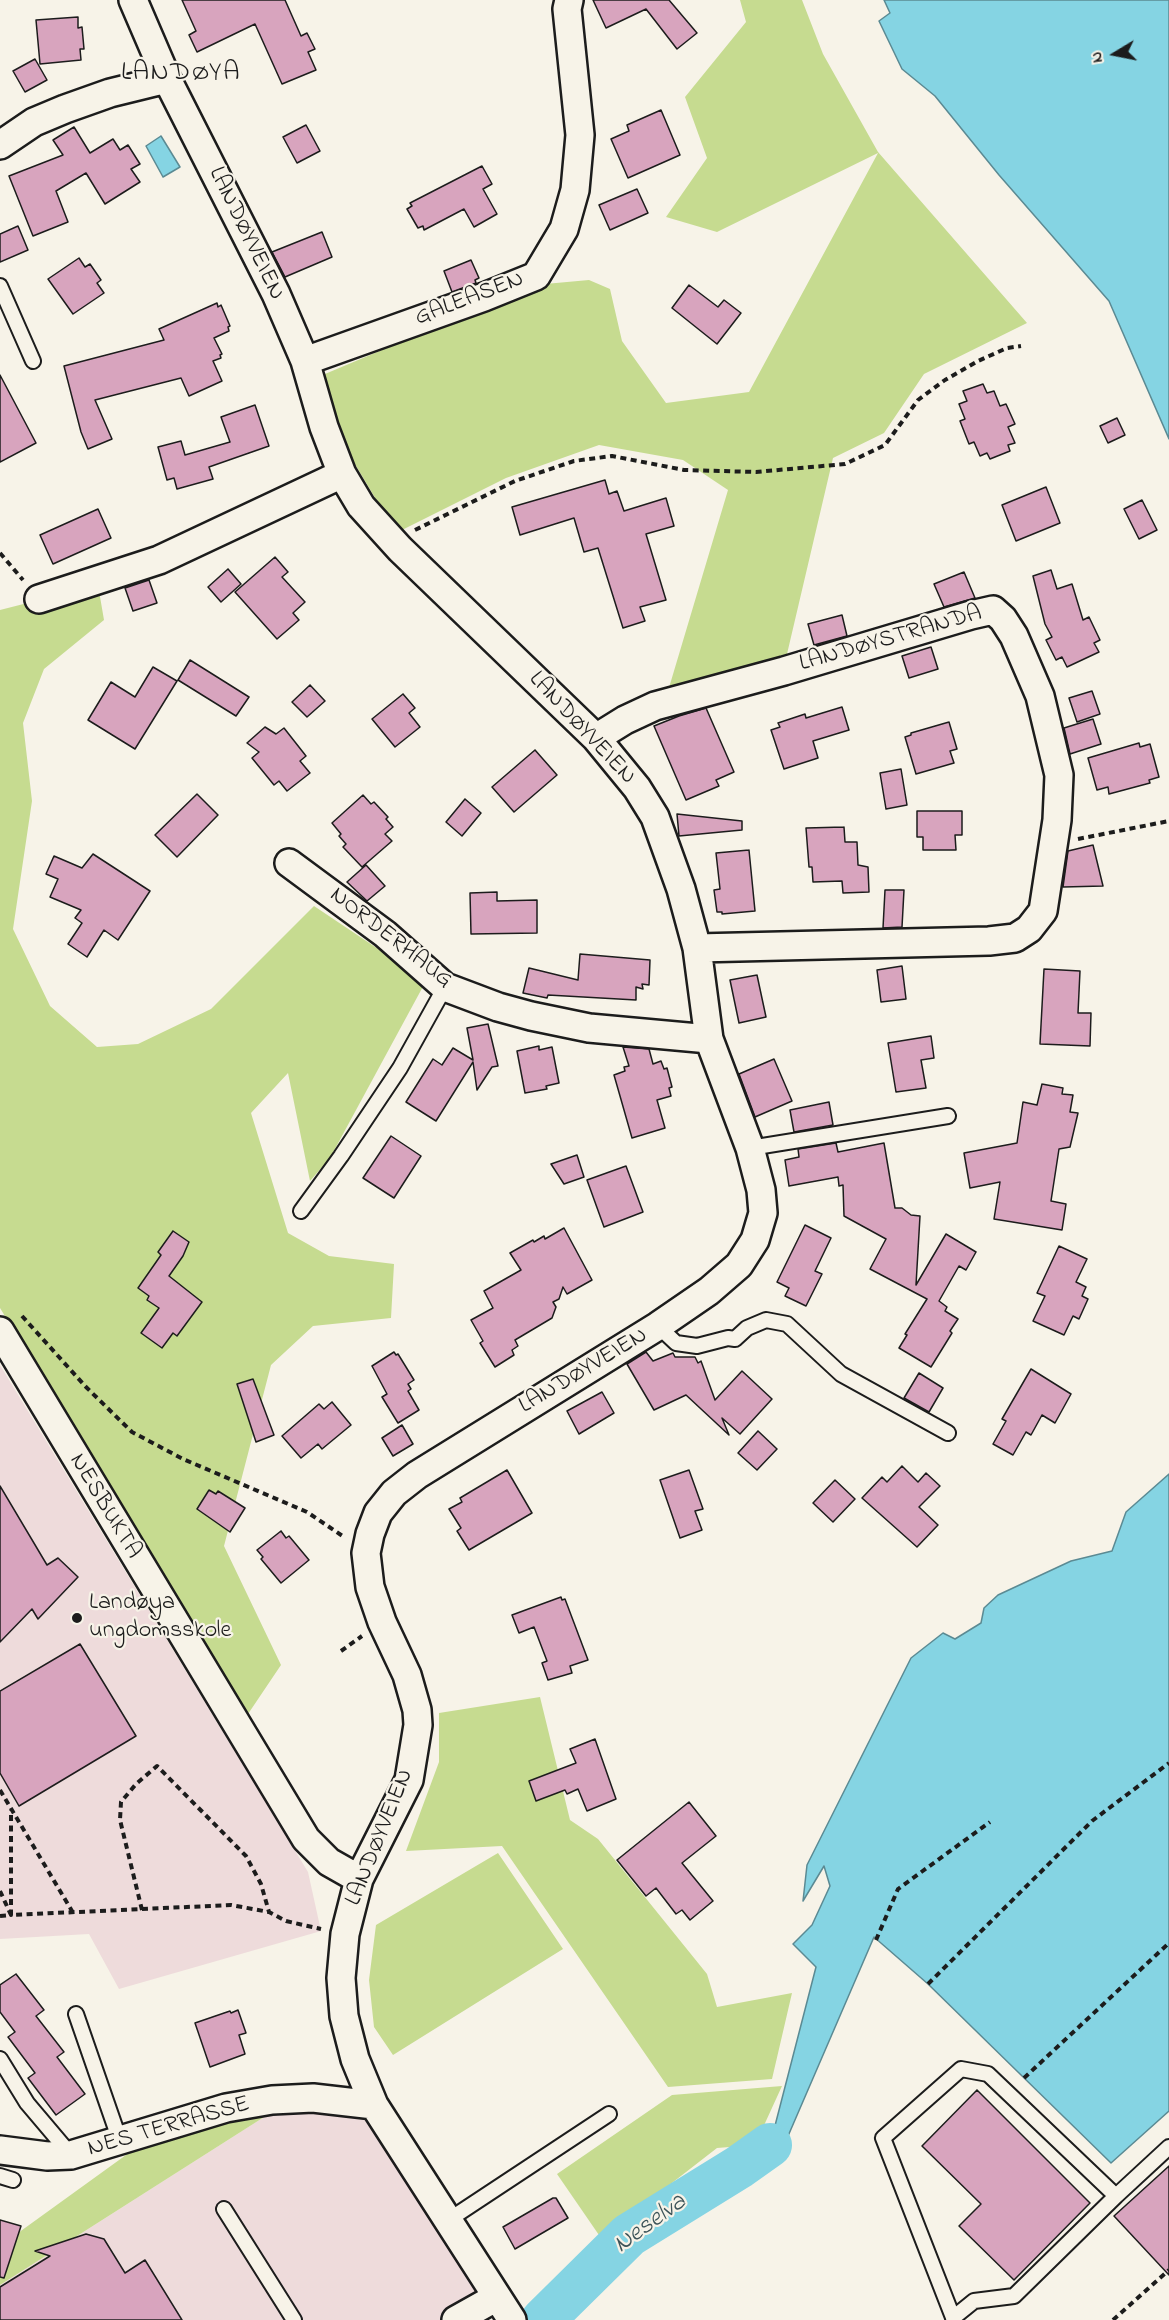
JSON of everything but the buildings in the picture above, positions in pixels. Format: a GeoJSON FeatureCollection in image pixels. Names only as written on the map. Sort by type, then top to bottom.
{"type":"FeatureCollection","features":[{"type":"Feature","properties":{"kind":"street","name":"LANDØYVEIEN"},"geometry":{"type":"LineString","coordinates":[[133,0],[166,79],[276,294],[305,361],[324,427],[342,474],[361,506],[393,541],[596,738],[637,788],[655,817],[681,889],[697,948],[709,1039],[750,1148],[761,1190],[762,1213],[755,1240],[739,1265],[709,1291],[658,1326],[417,1475],[394,1493],[378,1513],[370,1534],[366,1553],[370,1587],[382,1622],[407,1674],[417,1710],[418,1725],[409,1780],[359,1879],[345,1934],[341,1978],[344,2016],[355,2059],[374,2105],[506,2311]]}},
{"type":"Feature","properties":{"kind":"street","name":"GALEASEN"},"geometry":{"type":"LineString","coordinates":[[305,361],[536,276],[564,228],[575,190],[580,135],[567,9],[569,0]]}},
{"type":"Feature","properties":{"kind":"street"},"geometry":{"type":"LineString","coordinates":[[0,145],[34,122],[66,109],[110,93],[166,79]]}},
{"type":"Feature","properties":{"kind":"street"},"geometry":{"type":"LineString","coordinates":[[39,599],[159,560],[342,474]]}},
{"type":"Feature","properties":{"kind":"street","name":"LANDØYSTRANDA"},"geometry":{"type":"LineString","coordinates":[[596,738],[625,720],[655,706],[993,610],[1002,618],[1014,636],[1040,696],[1059,775],[1057,820],[1043,911],[1029,929],[1015,938],[989,941],[697,948]]}},
{"type":"Feature","properties":{"kind":"street","name":"NORDERHAUG"},"geometry":{"type":"LineString","coordinates":[[289,863],[385,934],[445,987],[498,1007],[589,1028],[709,1039]]}},
{"type":"Feature","properties":{"kind":"street","name":"NESBUKTA"},"geometry":{"type":"LineString","coordinates":[[7,1322],[306,1839],[329,1862],[359,1879]]}},
{"type":"Feature","properties":{"kind":"street","name":"NES TERRASSE"},"geometry":{"type":"LineString","coordinates":[[0,2150],[47,2156],[71,2155],[225,2108],[273,2100],[313,2098],[374,2105]]}},
{"type":"Feature","properties":{"kind":"street"},"geometry":{"type":"LineString","coordinates":[[456,2320],[506,2311]]}},
{"type":"Feature","properties":{"kind":"lane"},"geometry":{"type":"LineString","coordinates":[[0,286],[33,362]]}},
{"type":"Feature","properties":{"kind":"lane"},"geometry":{"type":"LineString","coordinates":[[301,1211],[400,1068],[445,987]]}},
{"type":"Feature","properties":{"kind":"lane"},"geometry":{"type":"LineString","coordinates":[[750,1148],[948,1116]]}},
{"type":"Feature","properties":{"kind":"lane"},"geometry":{"type":"LineString","coordinates":[[658,1326],[676,1343],[698,1346],[728,1338],[735,1339],[747,1328],[766,1320],[787,1324],[842,1374],[948,1433]]}},
{"type":"Feature","properties":{"kind":"lane"},"geometry":{"type":"LineString","coordinates":[[76,2014],[120,2141]]}},
{"type":"Feature","properties":{"kind":"lane"},"geometry":{"type":"LineString","coordinates":[[0,2059],[27,2103],[71,2155]]}},
{"type":"Feature","properties":{"kind":"lane"},"geometry":{"type":"LineString","coordinates":[[1116,2196],[988,2074],[961,2068],[883,2138],[953,2319],[974,2301],[1014,2296],[1169,2147]]}},
{"type":"Feature","properties":{"kind":"lane"},"geometry":{"type":"LineString","coordinates":[[447,2221],[609,2114]]}},
{"type":"Feature","properties":{"kind":"lane"},"geometry":{"type":"LineString","coordinates":[[224,2209],[294,2320]]}},
{"type":"Feature","properties":{"kind":"path"},"geometry":{"type":"LineString","coordinates":[[393,541],[515,481],[574,461],[612,456],[684,470],[756,472],[845,464],[885,445],[918,400],[945,380],[1007,348],[1021,346]]}},
{"type":"Feature","properties":{"kind":"path"},"geometry":{"type":"LineString","coordinates":[[0,553],[39,599]]}},
{"type":"Feature","properties":{"kind":"path"},"geometry":{"type":"LineString","coordinates":[[1053,844],[1169,821]]}},
{"type":"Feature","properties":{"kind":"path"},"geometry":{"type":"LineString","coordinates":[[7,1322],[24,1316],[86,1387],[132,1432],[183,1459],[307,1512],[366,1553]]}},
{"type":"Feature","properties":{"kind":"path"},"geometry":{"type":"LineString","coordinates":[[928,1984],[1092,1821],[1169,1763]]}},
{"type":"Feature","properties":{"kind":"path"},"geometry":{"type":"LineString","coordinates":[[142,1910],[120,1820],[121,1802],[136,1784],[157,1766],[246,1856],[261,1884],[269,1912]]}},
{"type":"Feature","properties":{"kind":"path"},"geometry":{"type":"LineString","coordinates":[[0,1790],[72,1911]]}},
{"type":"Feature","properties":{"kind":"path"},"geometry":{"type":"LineString","coordinates":[[11,1809],[11,1916]]}},
{"type":"Feature","properties":{"kind":"path"},"geometry":{"type":"LineString","coordinates":[[876,1940],[898,1889],[990,1822]]}},
{"type":"Feature","properties":{"kind":"path"},"geometry":{"type":"LineString","coordinates":[[0,1892],[11,1916]]}},
{"type":"Feature","properties":{"kind":"path"},"geometry":{"type":"LineString","coordinates":[[0,1916],[231,1905],[269,1912],[286,1921],[345,1934]]}},
{"type":"Feature","properties":{"kind":"path"},"geometry":{"type":"LineString","coordinates":[[1024,2078],[1169,1943]]}},
{"type":"Feature","properties":{"kind":"path"},"geometry":{"type":"LineString","coordinates":[[1113,2320],[1169,2270]]}},
{"type":"Feature","properties":{"kind":"shaded area","name":"Landøya ungdomsskole"},"geometry":{"type":"Polygon","coordinates":[[[0,1365],[308,1872],[321,1931],[119,1989],[89,1934],[0,1939],[0,1365]]]}},
{"type":"Feature","properties":{"kind":"shaded area"},"geometry":{"type":"Polygon","coordinates":[[[283,2105],[371,2110],[489,2292],[444,2320],[0,2320],[0,2285],[283,2105]]]}},
{"type":"Feature","properties":{"kind":"green space"},"geometry":{"type":"Polygon","coordinates":[[[740,0],[802,0],[823,54],[878,152],[1027,323],[924,374],[884,433],[833,458],[787,654],[668,691],[728,490],[683,460],[599,445],[506,478],[396,533],[306,382],[491,304],[545,284],[589,280],[610,289],[622,341],[666,403],[749,392],[878,153],[717,232],[666,217],[707,158],[685,97],[746,22],[740,0]]]}},
{"type":"Feature","properties":{"kind":"green space"},"geometry":{"type":"Polygon","coordinates":[[[98,585],[104,620],[44,669],[23,723],[32,801],[13,929],[50,1006],[97,1047],[138,1044],[211,1009],[314,906],[426,981],[330,1158],[310,1181],[288,1073],[251,1113],[288,1233],[329,1256],[394,1264],[391,1318],[313,1326],[271,1365],[224,1546],[281,1665],[248,1714],[0,1308],[0,610],[98,585]]]}},
{"type":"Feature","properties":{"kind":"green space"},"geometry":{"type":"Polygon","coordinates":[[[540,1697],[570,1820],[598,1839],[707,1974],[717,2007],[792,1993],[772,2079],[668,2087],[502,1846],[406,1851],[439,1762],[439,1713],[540,1697]]]}},
{"type":"Feature","properties":{"kind":"green space"},"geometry":{"type":"Polygon","coordinates":[[[498,1853],[563,1949],[393,2055],[374,2027],[369,1980],[376,1925],[498,1853]]]}},
{"type":"Feature","properties":{"kind":"green space"},"geometry":{"type":"Polygon","coordinates":[[[782,2086],[755,2145],[717,2148],[601,2238],[557,2174],[672,2095],[782,2086]]]}},
{"type":"Feature","properties":{"kind":"green space"},"geometry":{"type":"Polygon","coordinates":[[[283,2105],[0,2285],[0,2246],[144,2142],[283,2105]]]}},
{"type":"Feature","properties":{"kind":"water"},"geometry":{"type":"Polygon","coordinates":[[[884,0],[1169,0],[1169,439],[1109,301],[999,175],[935,96],[902,69],[879,21],[890,13],[884,0]]]}},
{"type":"Feature","properties":{"kind":"water"},"geometry":{"type":"Polygon","coordinates":[[[161,136],[180,167],[163,177],[146,146],[161,136]]]}},
{"type":"Feature","properties":{"kind":"water"},"geometry":{"type":"Polygon","coordinates":[[[1169,1474],[1169,2111],[1111,2163],[928,1984],[874,1937],[782,2150],[770,2145],[816,1967],[793,1944],[812,1925],[830,1886],[824,1866],[803,1901],[807,1865],[911,1658],[943,1633],[955,1639],[981,1623],[984,1608],[998,1595],[1071,1561],[1112,1551],[1126,1512],[1169,1474]]]}},
{"type":"Feature","properties":{"kind":"waterway","name":"Neselva"},"geometry":{"type":"LineString","coordinates":[[543,2320],[629,2235],[739,2167],[770,2145]]}},
{"type":"Feature","properties":{"kind":"place","name":"Landøya ungdomsskole"},"geometry":{"type":"Point","coordinates":[77,1618]}},
{"type":"Feature","properties":{"kind":"district","name":"LANDØYA"},"geometry":{"type":"Point","coordinates":[181,75]}}]}
